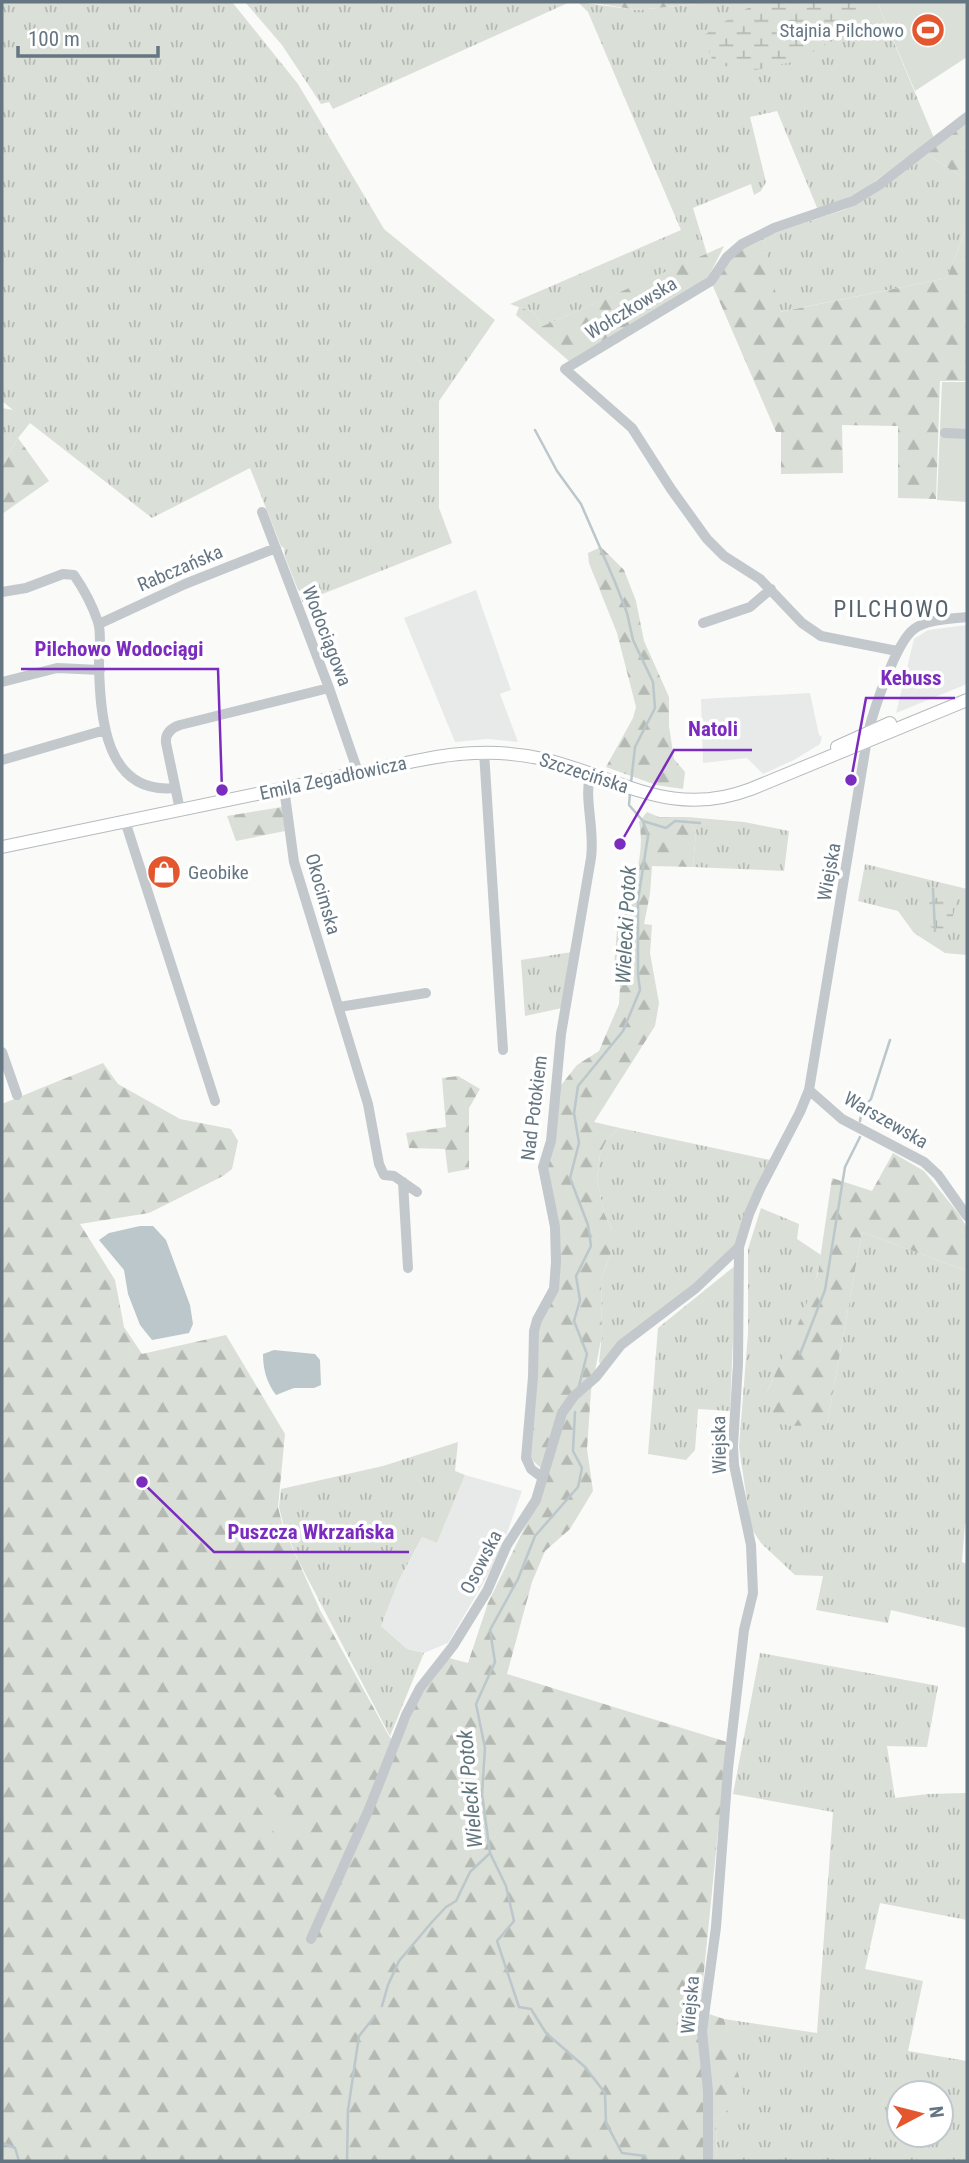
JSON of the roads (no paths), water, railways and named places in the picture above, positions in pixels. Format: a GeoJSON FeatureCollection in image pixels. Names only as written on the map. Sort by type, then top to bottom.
{"type":"FeatureCollection","features":[{"type":"Feature","properties":{"kind":"main road","name":"Szczecińska"},"geometry":{"type":"LineString","coordinates":[[459,754],[484,752],[525,755],[648,794],[684,801],[718,799],[743,793],[787,774],[967,691]]}},
{"type":"Feature","properties":{"kind":"main road","name":"Szczecińska"},"geometry":{"type":"LineString","coordinates":[[867,738],[967,700]]}},
{"type":"Feature","properties":{"kind":"main road","name":"Emila Zegadłowicza"},"geometry":{"type":"LineString","coordinates":[[2,847],[358,772],[459,754]]}},
{"type":"Feature","properties":{"kind":"street","name":"Wołczkowska"},"geometry":{"type":"LineString","coordinates":[[897,651],[821,636],[802,623],[760,579],[724,555],[707,539],[632,428],[565,369],[711,281],[727,257],[742,243],[774,228],[853,201],[879,185],[967,117]]}},
{"type":"Feature","properties":{"kind":"street"},"geometry":{"type":"LineString","coordinates":[[945,433],[967,434]]}},
{"type":"Feature","properties":{"kind":"street","name":"Wodociągowa"},"geometry":{"type":"LineString","coordinates":[[262,512],[358,772]]}},
{"type":"Feature","properties":{"kind":"street","name":"Rabczańska"},"geometry":{"type":"LineString","coordinates":[[99,624],[185,584],[276,548]]}},
{"type":"Feature","properties":{"kind":"street"},"geometry":{"type":"LineString","coordinates":[[2,592],[26,588],[71,573],[76,577],[99,624],[105,730],[117,758],[134,780],[154,788],[175,788]]}},
{"type":"Feature","properties":{"kind":"street"},"geometry":{"type":"LineString","coordinates":[[703,623],[750,607],[771,589]]}},
{"type":"Feature","properties":{"kind":"street"},"geometry":{"type":"LineString","coordinates":[[897,651],[905,638],[918,626],[967,617]]}},
{"type":"Feature","properties":{"kind":"street","name":"Wiejska"},"geometry":{"type":"LineString","coordinates":[[708,2161],[708,2091],[702,2031],[716,1927],[728,1769],[744,1630],[753,1593],[751,1545],[734,1465],[733,1446],[738,1364],[739,1247],[755,1201],[810,1090],[867,738],[897,651]]}},
{"type":"Feature","properties":{"kind":"street"},"geometry":{"type":"LineString","coordinates":[[2,682],[57,668],[100,670]]}},
{"type":"Feature","properties":{"kind":"street"},"geometry":{"type":"LineString","coordinates":[[180,810],[165,738],[173,727],[328,688]]}},
{"type":"Feature","properties":{"kind":"street"},"geometry":{"type":"LineString","coordinates":[[2,760],[105,730]]}},
{"type":"Feature","properties":{"kind":"street"},"geometry":{"type":"LineString","coordinates":[[484,752],[503,1050]]}},
{"type":"Feature","properties":{"kind":"street","name":"Nad Potokiem"},"geometry":{"type":"LineString","coordinates":[[543,1478],[530,1469],[526,1458],[534,1331],[554,1289],[556,1262],[555,1227],[543,1167],[551,1141],[561,1034],[592,858],[593,831],[588,790],[590,774]]}},
{"type":"Feature","properties":{"kind":"street","name":"Okocimska"},"geometry":{"type":"LineString","coordinates":[[284,788],[294,862],[369,1106],[379,1164],[384,1175],[394,1176],[417,1192]]}},
{"type":"Feature","properties":{"kind":"street"},"geometry":{"type":"LineString","coordinates":[[125,821],[215,1101]]}},
{"type":"Feature","properties":{"kind":"street"},"geometry":{"type":"LineString","coordinates":[[339,1007],[426,993]]}},
{"type":"Feature","properties":{"kind":"street"},"geometry":{"type":"LineString","coordinates":[[2,1052],[17,1095]]}},
{"type":"Feature","properties":{"kind":"street","name":"Warszewska"},"geometry":{"type":"LineString","coordinates":[[810,1090],[842,1119],[924,1162],[938,1175],[967,1216]]}},
{"type":"Feature","properties":{"kind":"street"},"geometry":{"type":"LineString","coordinates":[[403,1182],[408,1268]]}},
{"type":"Feature","properties":{"kind":"street"},"geometry":{"type":"LineString","coordinates":[[956,1199],[967,1194]]}},
{"type":"Feature","properties":{"kind":"street","name":"Osowska"},"geometry":{"type":"LineString","coordinates":[[312,1940],[420,1688],[453,1646],[487,1591],[508,1545],[536,1500],[562,1413],[621,1345],[696,1288],[739,1247]]}},
{"type":"Feature","properties":{"kind":"waterway","name":"Wielecki Potok"},"geometry":{"type":"LineString","coordinates":[[535,430],[557,471],[581,504],[627,613],[633,640],[653,682],[655,708],[635,747],[631,783]]}},
{"type":"Feature","properties":{"kind":"waterway","name":"Wielecki Potok"},"geometry":{"type":"LineString","coordinates":[[579,1386],[587,1354],[574,1321],[580,1300],[576,1276],[591,1246],[588,1225],[570,1178],[579,1143],[574,1113],[578,1086],[623,1031],[640,990],[638,900],[648,836],[643,821],[629,805],[630,793]]}},
{"type":"Feature","properties":{"kind":"waterway"},"geometry":{"type":"LineString","coordinates":[[643,821],[666,828],[675,821],[700,823]]}},
{"type":"Feature","properties":{"kind":"waterway"},"geometry":{"type":"LineString","coordinates":[[933,889],[935,931]]}},
{"type":"Feature","properties":{"kind":"waterway"},"geometry":{"type":"LineString","coordinates":[[860,1121],[862,1109],[871,1099],[890,1040]]}},
{"type":"Feature","properties":{"kind":"waterway"},"geometry":{"type":"LineString","coordinates":[[800,1354],[825,1290],[845,1167],[860,1137]]}},
{"type":"Feature","properties":{"kind":"waterway","name":"Wielecki Potok"},"geometry":{"type":"LineString","coordinates":[[575,1412],[573,1451],[582,1468],[578,1487],[535,1536],[518,1579],[490,1630],[495,1662],[476,1704],[485,1748],[482,1794],[490,1853],[506,1886],[514,1921],[497,1941],[519,2007],[531,2009],[546,2033],[585,2067],[605,2093],[606,2123],[622,2153],[645,2156],[647,2161]]}},
{"type":"Feature","properties":{"kind":"waterway"},"geometry":{"type":"LineString","coordinates":[[382,2006],[399,1961],[446,1907],[456,1901],[470,1872],[489,1854]]}},
{"type":"Feature","properties":{"kind":"waterway"},"geometry":{"type":"LineString","coordinates":[[347,2161],[348,2110],[359,2036],[375,2016]]}},
{"type":"Feature","properties":{"kind":"waterway"},"geometry":{"type":"LineString","coordinates":[[2,2143],[15,2148],[19,2161]]}},
{"type":"Feature","properties":{"kind":"place","name":"Stajnia Pilchowo"},"geometry":{"type":"Point","coordinates":[928,30]}},
{"type":"Feature","properties":{"kind":"place","name":"Kebuss"},"geometry":{"type":"Point","coordinates":[851,780]}},
{"type":"Feature","properties":{"kind":"place","name":"Pilchowo Wodociągi"},"geometry":{"type":"Point","coordinates":[222,790]}},
{"type":"Feature","properties":{"kind":"place","name":"Natoli"},"geometry":{"type":"Point","coordinates":[620,844]}},
{"type":"Feature","properties":{"kind":"place","name":"Geobike"},"geometry":{"type":"Point","coordinates":[164,872]}},
{"type":"Feature","properties":{"kind":"place","name":"Puszcza Wkrzańska"},"geometry":{"type":"Point","coordinates":[142,1482]}},
{"type":"Feature","properties":{"kind":"district","name":"PILCHOWO"},"geometry":{"type":"Point","coordinates":[892,609]}}]}
